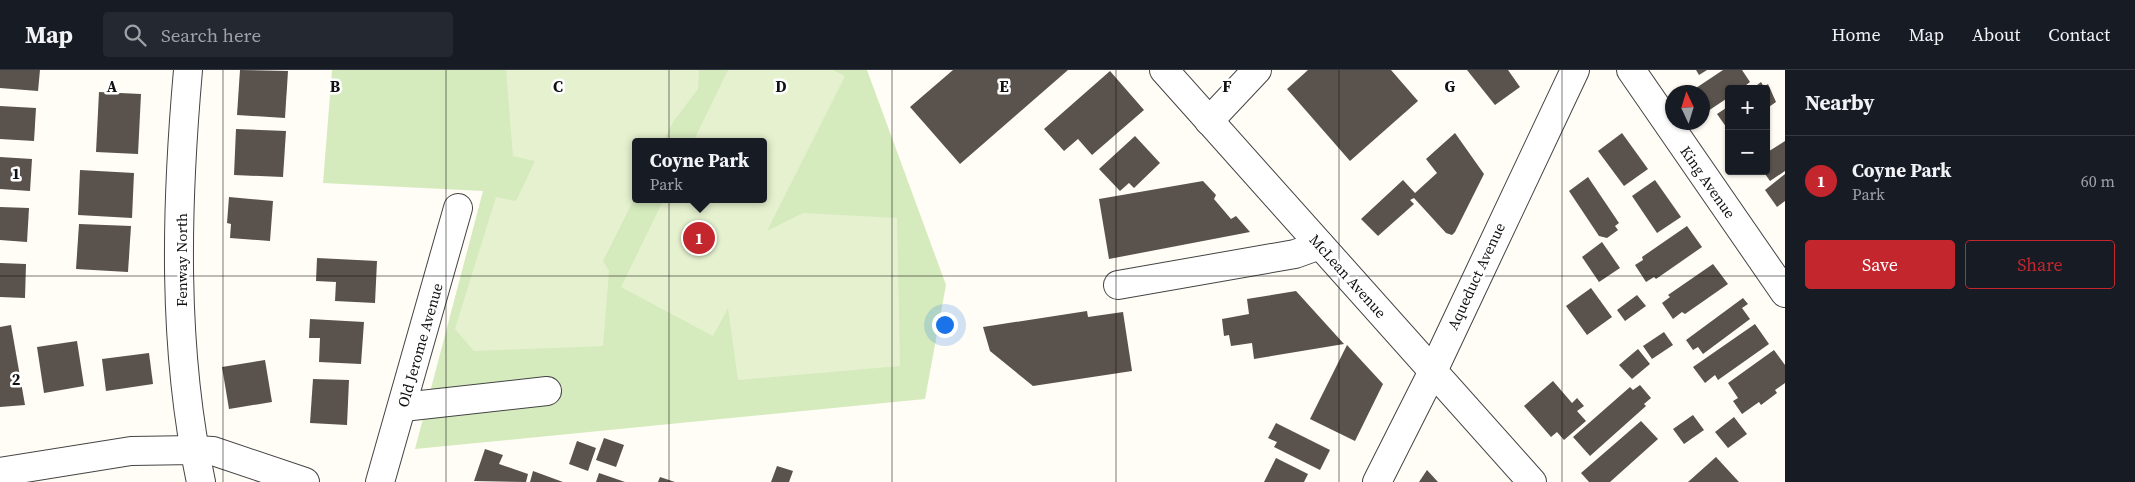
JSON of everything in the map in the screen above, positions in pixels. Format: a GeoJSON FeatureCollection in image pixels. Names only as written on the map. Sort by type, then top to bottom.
{"type":"FeatureCollection","features":[{"type":"Feature","properties":{"kind":"street","name":"Fenway North"},"geometry":{"type":"LineString","coordinates":[[188,70],[178,270],[194,450],[201,482]]}},
{"type":"Feature","properties":{"kind":"street","name":"McLean Avenue"},"geometry":{"type":"LineString","coordinates":[[1164,70],[1532,482]]}},
{"type":"Feature","properties":{"kind":"street"},"geometry":{"type":"LineString","coordinates":[[1209,121],[1257,70]]}},
{"type":"Feature","properties":{"kind":"street","name":"Aqueduct Avenue"},"geometry":{"type":"LineString","coordinates":[[1377,482],[1433,371],[1575,70]]}},
{"type":"Feature","properties":{"kind":"street","name":"King Avenue"},"geometry":{"type":"LineString","coordinates":[[1631,70],[1785,293]]}},
{"type":"Feature","properties":{"kind":"street","name":"Old Jerome Avenue"},"geometry":{"type":"LineString","coordinates":[[380,482],[458,208]]}},
{"type":"Feature","properties":{"kind":"street"},"geometry":{"type":"LineString","coordinates":[[1118,285],[1295,254],[1320,245]]}},
{"type":"Feature","properties":{"kind":"street"},"geometry":{"type":"LineString","coordinates":[[402,407],[547,391]]}},
{"type":"Feature","properties":{"kind":"street"},"geometry":{"type":"LineString","coordinates":[[0,472],[131,451],[194,450],[213,451],[305,482]]}},
{"type":"Feature","properties":{"kind":"green space"},"geometry":{"type":"Polygon","coordinates":[[[332,70],[867,70],[946,285],[925,399],[415,449],[483,191],[323,183],[332,70]]]}},
{"type":"Feature","properties":{"kind":"green space"},"geometry":{"type":"Polygon","coordinates":[[[506,70],[699,70],[698,89],[673,122],[665,138],[632,138],[632,203],[603,261],[609,271],[603,346],[474,351],[455,329],[496,197],[516,201],[535,161],[513,156],[506,70]]]}},
{"type":"Feature","properties":{"kind":"green space"},"geometry":{"type":"Polygon","coordinates":[[[728,70],[833,70],[845,76],[767,231],[803,213],[897,218],[900,366],[738,380],[728,308],[713,336],[621,287],[662,203],[767,203],[767,138],[695,138],[728,70]]]}},
{"type":"Feature","properties":{"kind":"building"},"geometry":{"type":"Polygon","coordinates":[[[0,70],[40,70],[38,91],[0,88],[0,70]]]}},
{"type":"Feature","properties":{"kind":"building"},"geometry":{"type":"Polygon","coordinates":[[[240,70],[288,71],[285,118],[237,115],[240,70]]]}},
{"type":"Feature","properties":{"kind":"building"},"geometry":{"type":"Polygon","coordinates":[[[953,70],[1068,70],[960,164],[910,107],[953,70]]]}},
{"type":"Feature","properties":{"kind":"building"},"geometry":{"type":"Polygon","coordinates":[[[1308,70],[1391,70],[1418,101],[1350,161],[1287,89],[1308,70]]]}},
{"type":"Feature","properties":{"kind":"building"},"geometry":{"type":"Polygon","coordinates":[[[1467,70],[1508,70],[1520,87],[1495,105],[1467,70]]]}},
{"type":"Feature","properties":{"kind":"building"},"geometry":{"type":"Polygon","coordinates":[[[1696,70],[1707,70],[1699,75],[1696,70]]]}},
{"type":"Feature","properties":{"kind":"building"},"geometry":{"type":"Polygon","coordinates":[[[1723,70],[1742,70],[1750,82],[1746,85],[1725,85],[1725,100],[1710,110],[1710,85],[1700,85],[1723,70]]]}},
{"type":"Feature","properties":{"kind":"building"},"geometry":{"type":"Polygon","coordinates":[[[1110,71],[1144,110],[1092,155],[1078,139],[1064,151],[1044,129],[1110,71]]]}},
{"type":"Feature","properties":{"kind":"building"},"geometry":{"type":"Polygon","coordinates":[[[1770,88],[1776,102],[1770,106],[1770,88]]]}},
{"type":"Feature","properties":{"kind":"building"},"geometry":{"type":"Polygon","coordinates":[[[99,92],[141,94],[138,154],[96,152],[99,92]]]}},
{"type":"Feature","properties":{"kind":"building"},"geometry":{"type":"Polygon","coordinates":[[[0,106],[36,108],[34,141],[0,139],[0,106]]]}},
{"type":"Feature","properties":{"kind":"building"},"geometry":{"type":"Polygon","coordinates":[[[1725,109],[1725,125],[1717,114],[1725,109]]]}},
{"type":"Feature","properties":{"kind":"building"},"geometry":{"type":"Polygon","coordinates":[[[236,129],[286,131],[283,177],[234,175],[236,129]]]}},
{"type":"Feature","properties":{"kind":"building"},"geometry":{"type":"Polygon","coordinates":[[[1455,133],[1484,174],[1455,232],[1452,235],[1446,233],[1414,198],[1410,200],[1414,204],[1378,236],[1361,219],[1403,180],[1415,193],[1437,173],[1426,159],[1455,133]]]}},
{"type":"Feature","properties":{"kind":"building"},"geometry":{"type":"Polygon","coordinates":[[[1622,133],[1648,169],[1624,186],[1598,151],[1622,133]]]}},
{"type":"Feature","properties":{"kind":"building"},"geometry":{"type":"Polygon","coordinates":[[[1135,136],[1160,163],[1134,188],[1129,183],[1120,191],[1099,169],[1135,136]]]}},
{"type":"Feature","properties":{"kind":"building"},"geometry":{"type":"Polygon","coordinates":[[[1785,141],[1785,171],[1770,181],[1766,175],[1770,175],[1770,150],[1785,141]]]}},
{"type":"Feature","properties":{"kind":"building"},"geometry":{"type":"Polygon","coordinates":[[[0,157],[32,159],[30,191],[0,189],[0,157]]]}},
{"type":"Feature","properties":{"kind":"building"},"geometry":{"type":"Polygon","coordinates":[[[80,170],[134,173],[132,218],[78,215],[80,170]]]}},
{"type":"Feature","properties":{"kind":"building"},"geometry":{"type":"Polygon","coordinates":[[[1785,174],[1785,201],[1777,207],[1765,190],[1785,174]]]}},
{"type":"Feature","properties":{"kind":"building"},"geometry":{"type":"Polygon","coordinates":[[[1588,177],[1619,223],[1615,226],[1618,230],[1607,238],[1599,236],[1569,191],[1588,177]]]}},
{"type":"Feature","properties":{"kind":"building"},"geometry":{"type":"Polygon","coordinates":[[[1655,180],[1681,217],[1657,233],[1632,196],[1655,180]]]}},
{"type":"Feature","properties":{"kind":"building"},"geometry":{"type":"Polygon","coordinates":[[[1203,181],[1216,195],[1214,199],[1231,219],[1236,216],[1250,232],[1109,259],[1099,199],[1203,181]]]}},
{"type":"Feature","properties":{"kind":"building"},"geometry":{"type":"Polygon","coordinates":[[[229,197],[273,201],[270,241],[230,238],[231,224],[227,223],[229,197]]]}},
{"type":"Feature","properties":{"kind":"building"},"geometry":{"type":"Polygon","coordinates":[[[0,207],[29,208],[27,242],[0,240],[0,207]]]}},
{"type":"Feature","properties":{"kind":"building"},"geometry":{"type":"Polygon","coordinates":[[[79,224],[131,226],[128,272],[76,269],[79,224]]]}},
{"type":"Feature","properties":{"kind":"building"},"geometry":{"type":"Polygon","coordinates":[[[1687,226],[1702,247],[1656,279],[1654,277],[1646,282],[1635,265],[1643,260],[1642,257],[1687,226]]]}},
{"type":"Feature","properties":{"kind":"building"},"geometry":{"type":"Polygon","coordinates":[[[1602,242],[1620,268],[1599,282],[1582,257],[1602,242]]]}},
{"type":"Feature","properties":{"kind":"building"},"geometry":{"type":"Polygon","coordinates":[[[317,258],[377,261],[375,303],[335,301],[336,282],[316,281],[317,258]]]}},
{"type":"Feature","properties":{"kind":"building"},"geometry":{"type":"Polygon","coordinates":[[[0,263],[26,264],[25,298],[0,297],[0,263]]]}},
{"type":"Feature","properties":{"kind":"building"},"geometry":{"type":"Polygon","coordinates":[[[1713,264],[1728,284],[1685,314],[1682,312],[1673,319],[1662,303],[1670,297],[1668,295],[1713,264]]]}},
{"type":"Feature","properties":{"kind":"building"},"geometry":{"type":"Polygon","coordinates":[[[1591,288],[1612,317],[1587,335],[1566,306],[1591,288]]]}},
{"type":"Feature","properties":{"kind":"building"},"geometry":{"type":"Polygon","coordinates":[[[1296,291],[1344,344],[1254,359],[1252,343],[1231,346],[1229,335],[1224,336],[1222,319],[1249,314],[1247,299],[1296,291]]]}},
{"type":"Feature","properties":{"kind":"building"},"geometry":{"type":"Polygon","coordinates":[[[1637,295],[1646,306],[1625,321],[1617,310],[1637,295]]]}},
{"type":"Feature","properties":{"kind":"building"},"geometry":{"type":"Polygon","coordinates":[[[1743,298],[1748,304],[1742,308],[1750,319],[1703,354],[1698,347],[1693,350],[1686,340],[1743,298]]]}},
{"type":"Feature","properties":{"kind":"building"},"geometry":{"type":"Polygon","coordinates":[[[1087,311],[1088,317],[1123,312],[1132,371],[1033,386],[990,351],[983,327],[1087,311]]]}},
{"type":"Feature","properties":{"kind":"building"},"geometry":{"type":"Polygon","coordinates":[[[310,319],[364,322],[361,364],[319,362],[320,338],[309,338],[310,319]]]}},
{"type":"Feature","properties":{"kind":"building"},"geometry":{"type":"Polygon","coordinates":[[[1755,324],[1769,344],[1718,380],[1715,375],[1705,383],[1693,367],[1755,324]]]}},
{"type":"Feature","properties":{"kind":"building"},"geometry":{"type":"Polygon","coordinates":[[[11,325],[25,405],[0,407],[0,327],[11,325]]]}},
{"type":"Feature","properties":{"kind":"building"},"geometry":{"type":"Polygon","coordinates":[[[1664,332],[1673,345],[1652,359],[1643,346],[1664,332]]]}},
{"type":"Feature","properties":{"kind":"building"},"geometry":{"type":"Polygon","coordinates":[[[77,341],[84,386],[44,393],[37,347],[77,341]]]}},
{"type":"Feature","properties":{"kind":"building"},"geometry":{"type":"Polygon","coordinates":[[[1347,345],[1383,384],[1355,441],[1310,419],[1347,345]]]}},
{"type":"Feature","properties":{"kind":"building"},"geometry":{"type":"Polygon","coordinates":[[[1638,349],[1650,364],[1632,379],[1619,365],[1638,349]]]}},
{"type":"Feature","properties":{"kind":"building"},"geometry":{"type":"Polygon","coordinates":[[[1774,350],[1785,365],[1785,383],[1775,390],[1777,393],[1761,405],[1759,402],[1742,414],[1733,401],[1738,398],[1728,383],[1774,350]]]}},
{"type":"Feature","properties":{"kind":"building"},"geometry":{"type":"Polygon","coordinates":[[[149,353],[153,384],[106,391],[102,359],[149,353]]]}},
{"type":"Feature","properties":{"kind":"building"},"geometry":{"type":"Polygon","coordinates":[[[265,360],[272,402],[229,409],[222,367],[265,360]]]}},
{"type":"Feature","properties":{"kind":"building"},"geometry":{"type":"Polygon","coordinates":[[[313,379],[349,380],[347,425],[310,423],[313,379]]]}},
{"type":"Feature","properties":{"kind":"building"},"geometry":{"type":"Polygon","coordinates":[[[1553,381],[1572,403],[1577,398],[1584,406],[1577,411],[1586,421],[1564,440],[1557,432],[1551,437],[1524,406],[1553,381]]]}},
{"type":"Feature","properties":{"kind":"building"},"geometry":{"type":"Polygon","coordinates":[[[1640,385],[1651,398],[1644,404],[1646,406],[1590,456],[1573,437],[1630,387],[1633,390],[1640,385]]]}},
{"type":"Feature","properties":{"kind":"building"},"geometry":{"type":"Polygon","coordinates":[[[1693,415],[1704,430],[1684,444],[1673,429],[1693,415]]]}},
{"type":"Feature","properties":{"kind":"building"},"geometry":{"type":"Polygon","coordinates":[[[1734,417],[1747,434],[1728,448],[1715,432],[1734,417]]]}},
{"type":"Feature","properties":{"kind":"building"},"geometry":{"type":"Polygon","coordinates":[[[1641,421],[1658,439],[1610,482],[1589,482],[1581,473],[1641,421]]]}},
{"type":"Feature","properties":{"kind":"building"},"geometry":{"type":"Polygon","coordinates":[[[1276,423],[1330,450],[1320,470],[1274,447],[1277,442],[1268,438],[1276,423]]]}},
{"type":"Feature","properties":{"kind":"building"},"geometry":{"type":"Polygon","coordinates":[[[604,438],[624,445],[616,467],[596,460],[604,438]]]}},
{"type":"Feature","properties":{"kind":"building"},"geometry":{"type":"Polygon","coordinates":[[[577,441],[596,448],[588,471],[569,464],[577,441]]]}},
{"type":"Feature","properties":{"kind":"building"},"geometry":{"type":"Polygon","coordinates":[[[485,449],[503,455],[499,464],[528,474],[526,482],[474,481],[485,449]]]}},
{"type":"Feature","properties":{"kind":"building"},"geometry":{"type":"Polygon","coordinates":[[[1716,457],[1739,482],[1688,482],[1716,457]]]}},
{"type":"Feature","properties":{"kind":"building"},"geometry":{"type":"Polygon","coordinates":[[[1276,458],[1308,474],[1304,482],[1264,482],[1276,458]]]}},
{"type":"Feature","properties":{"kind":"building"},"geometry":{"type":"Polygon","coordinates":[[[777,466],[793,471],[789,482],[771,482],[777,466]]]}},
{"type":"Feature","properties":{"kind":"building"},"geometry":{"type":"Polygon","coordinates":[[[1427,470],[1438,482],[1419,482],[1427,470]]]}},
{"type":"Feature","properties":{"kind":"building"},"geometry":{"type":"Polygon","coordinates":[[[533,471],[563,482],[530,482],[533,471]]]}},
{"type":"Feature","properties":{"kind":"building"},"geometry":{"type":"Polygon","coordinates":[[[599,473],[625,482],[596,482],[599,473]]]}},
{"type":"Feature","properties":{"kind":"building"},"geometry":{"type":"Polygon","coordinates":[[[660,477],[675,482],[658,482],[660,477]]]}},
{"type":"Feature","properties":{"kind":"place","name":"Coyne Park"},"geometry":{"type":"Point","coordinates":[699,238]}}]}
